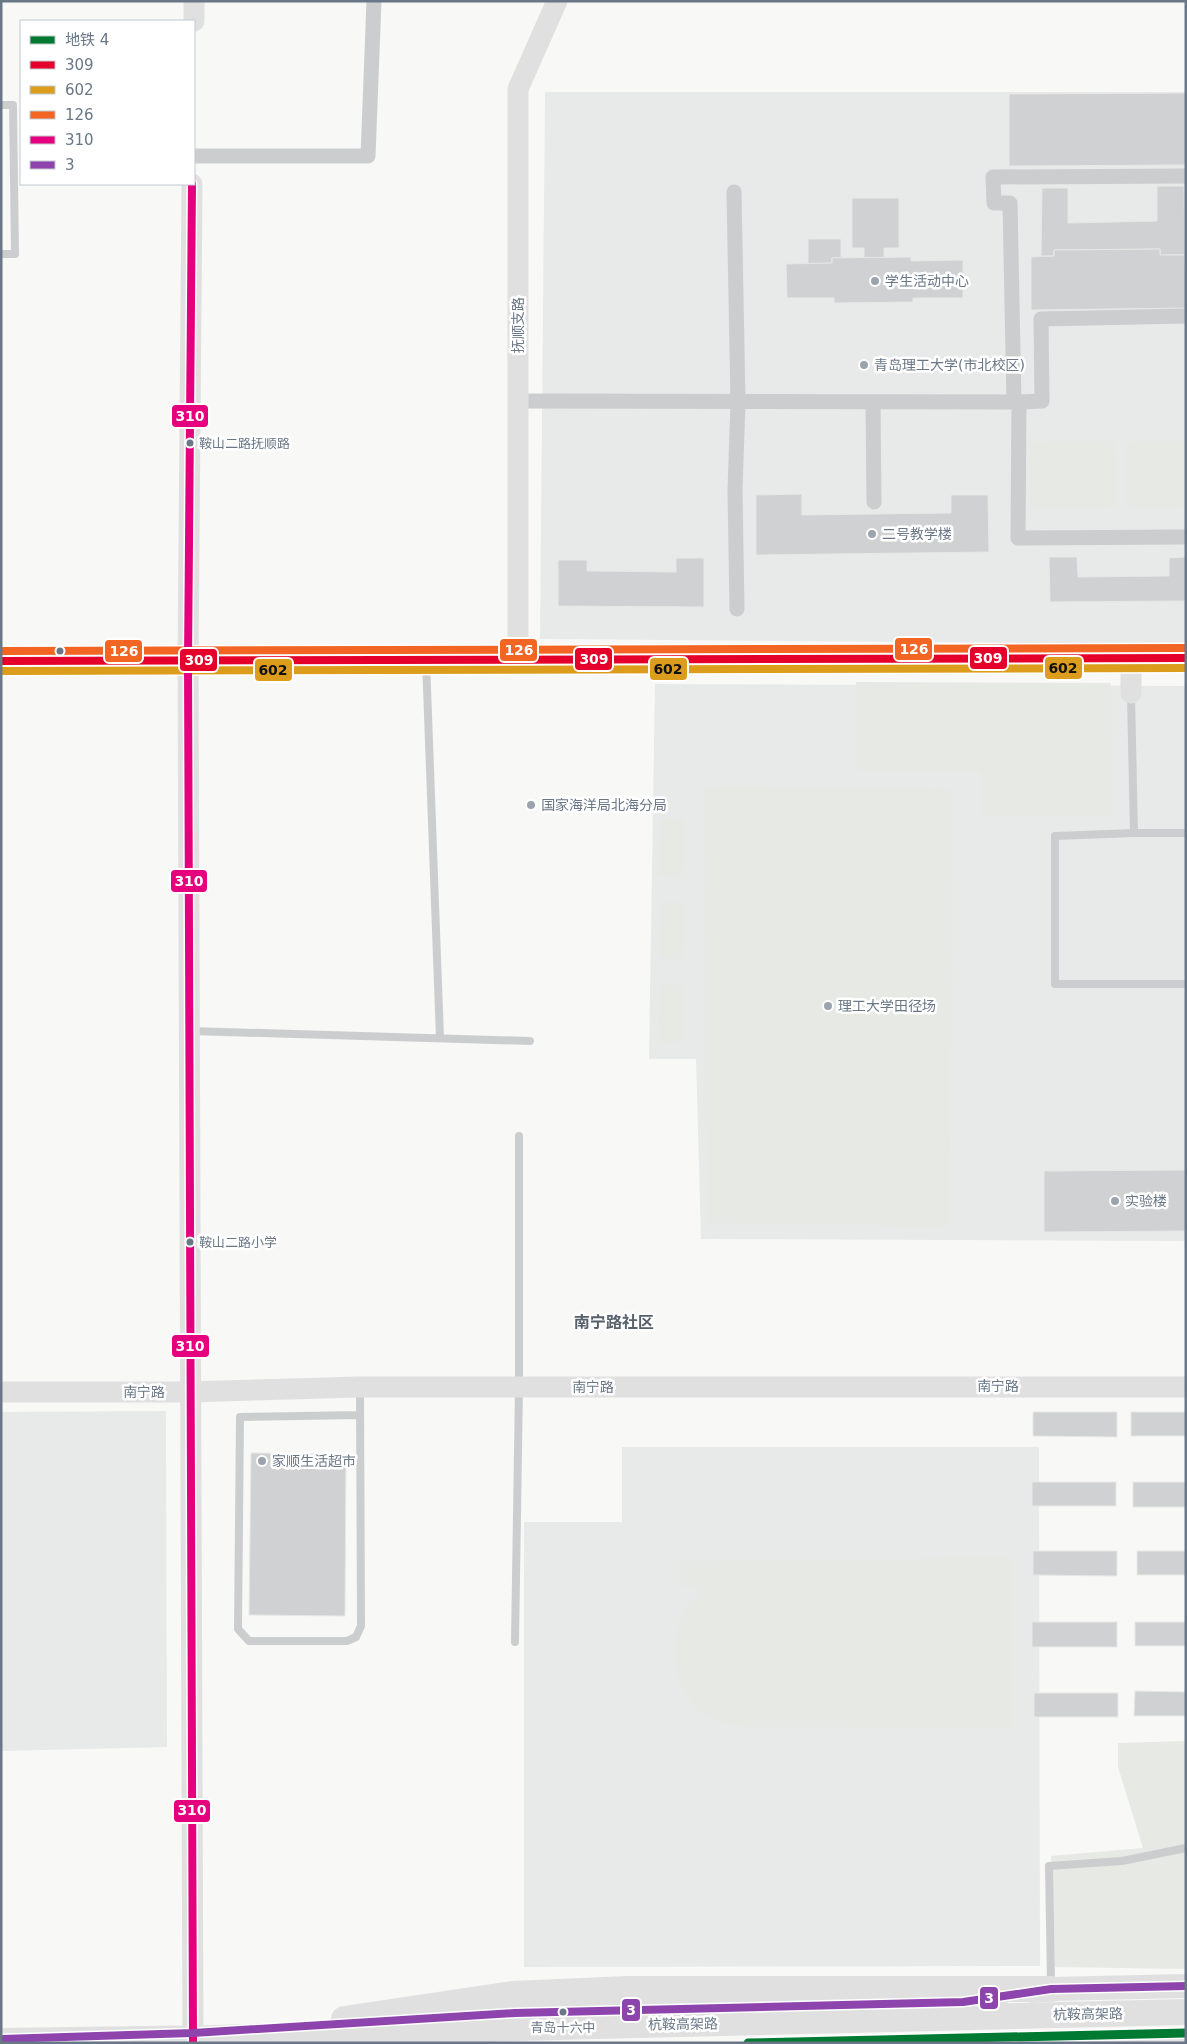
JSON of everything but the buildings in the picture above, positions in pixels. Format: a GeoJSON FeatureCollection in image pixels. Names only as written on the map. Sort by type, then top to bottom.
{"type":"FeatureCollection","features":[{"type":"Feature","properties":{"kind":"highway"},"geometry":{"type":"LineString","coordinates":[[201,2038],[513,1994],[628,1989],[1051,1989]]}},
{"type":"Feature","properties":{"kind":"highway","name":"杭鞍高架路"},"geometry":{"type":"LineString","coordinates":[[1,2039],[201,2038],[515,2028],[1186,2012]]}},
{"type":"Feature","properties":{"kind":"highway","name":"杭鞍高架路"},"geometry":{"type":"LineString","coordinates":[[1103,2043],[1186,2041]]}},
{"type":"Feature","properties":{"kind":"main road"},"geometry":{"type":"LineString","coordinates":[[1,2039],[201,2038],[523,2012],[963,2002],[1051,1989],[1186,1986]]}},
{"type":"Feature","properties":{"kind":"street"},"geometry":{"type":"LineString","coordinates":[[194,1],[194,20]]}},
{"type":"Feature","properties":{"kind":"street"},"geometry":{"type":"LineString","coordinates":[[195,156],[368,156],[374,1]]}},
{"type":"Feature","properties":{"kind":"street","name":"抚顺支路"},"geometry":{"type":"LineString","coordinates":[[518,658],[518,89],[557,1]]}},
{"type":"Feature","properties":{"kind":"street"},"geometry":{"type":"LineString","coordinates":[[1186,176],[993,177],[994,204],[1010,204],[1018,538],[1186,537]]}},
{"type":"Feature","properties":{"kind":"street"},"geometry":{"type":"LineString","coordinates":[[192,185],[188,660],[188,1031],[190,1392],[201,2038]]}},
{"type":"Feature","properties":{"kind":"street"},"geometry":{"type":"LineString","coordinates":[[734,192],[738,402],[735,490],[737,609]]}},
{"type":"Feature","properties":{"kind":"street"},"geometry":{"type":"LineString","coordinates":[[518,401],[1042,401],[1041,319],[1186,316]]}},
{"type":"Feature","properties":{"kind":"street"},"geometry":{"type":"LineString","coordinates":[[873,402],[874,502]]}},
{"type":"Feature","properties":{"kind":"street"},"geometry":{"type":"LineString","coordinates":[[1,661],[426,658],[1186,658]]}},
{"type":"Feature","properties":{"kind":"street"},"geometry":{"type":"LineString","coordinates":[[1131,658],[1131,693]]}},
{"type":"Feature","properties":{"kind":"street","name":"南宁路"},"geometry":{"type":"LineString","coordinates":[[1,1392],[190,1392],[360,1387],[1186,1387]]}},
{"type":"Feature","properties":{"kind":"lane"},"geometry":{"type":"LineString","coordinates":[[1,105],[17,105],[15,254],[1,254]]}},
{"type":"Feature","properties":{"kind":"lane"},"geometry":{"type":"LineString","coordinates":[[426,658],[440,1038]]}},
{"type":"Feature","properties":{"kind":"lane"},"geometry":{"type":"LineString","coordinates":[[1131,693],[1134,833]]}},
{"type":"Feature","properties":{"kind":"lane"},"geometry":{"type":"LineString","coordinates":[[1186,833],[1055,836],[1055,984],[1186,984]]}},
{"type":"Feature","properties":{"kind":"lane"},"geometry":{"type":"LineString","coordinates":[[188,1031],[530,1041]]}},
{"type":"Feature","properties":{"kind":"lane"},"geometry":{"type":"LineString","coordinates":[[515,1642],[519,1387],[518,1136]]}},
{"type":"Feature","properties":{"kind":"lane"},"geometry":{"type":"LineString","coordinates":[[360,1387],[361,1626],[356,1637],[347,1641],[249,1641],[238,1629],[240,1417],[360,1415]]}},
{"type":"Feature","properties":{"kind":"lane"},"geometry":{"type":"LineString","coordinates":[[1051,1989],[1048,1866],[1122,1861],[1186,1848]]}},
{"type":"Feature","properties":{"kind":"shaded area","name":"青岛理工大学(市北校区)"},"geometry":{"type":"Polygon","coordinates":[[[545,92],[1186,92],[1186,644],[540,639],[545,92]]]}},
{"type":"Feature","properties":{"kind":"shaded area"},"geometry":{"type":"Polygon","coordinates":[[[1115,441],[1116,507],[1030,508],[1029,442],[1115,441]]]}},
{"type":"Feature","properties":{"kind":"shaded area"},"geometry":{"type":"Polygon","coordinates":[[[1186,441],[1186,507],[1126,508],[1126,442],[1186,441]]]}},
{"type":"Feature","properties":{"kind":"shaded area"},"geometry":{"type":"Polygon","coordinates":[[[856,682],[1111,683],[1112,817],[982,817],[981,771],[855,770],[856,682]]]}},
{"type":"Feature","properties":{"kind":"shaded area"},"geometry":{"type":"Polygon","coordinates":[[[655,684],[1186,686],[1186,1241],[701,1239],[696,1059],[649,1059],[655,684]]]}},
{"type":"Feature","properties":{"kind":"shaded area","name":"理工大学田径场"},"geometry":{"type":"Polygon","coordinates":[[[705,787],[952,789],[949,1226],[706,1223],[705,787]]]}},
{"type":"Feature","properties":{"kind":"shaded area"},"geometry":{"type":"Polygon","coordinates":[[[660,819],[684,819],[683,876],[659,875],[660,819]]]}},
{"type":"Feature","properties":{"kind":"shaded area"},"geometry":{"type":"Polygon","coordinates":[[[660,902],[684,902],[683,959],[659,958],[660,902]]]}},
{"type":"Feature","properties":{"kind":"shaded area"},"geometry":{"type":"Polygon","coordinates":[[[659,985],[683,986],[682,1043],[658,1042],[659,985]]]}},
{"type":"Feature","properties":{"kind":"shaded area"},"geometry":{"type":"Polygon","coordinates":[[[166,1411],[167,1747],[1,1751],[1,1412],[166,1411]]]}},
{"type":"Feature","properties":{"kind":"shaded area"},"geometry":{"type":"Polygon","coordinates":[[[622,1447],[1039,1447],[1040,1966],[524,1967],[524,1522],[622,1522],[622,1447]]]}},
{"type":"Feature","properties":{"kind":"shaded area"},"geometry":{"type":"Polygon","coordinates":[[[1010,1558],[1011,1728],[738,1726],[721,1722],[705,1714],[691,1700],[681,1685],[676,1668],[674,1650],[677,1632],[682,1615],[705,1586],[681,1587],[681,1561],[1010,1558]]]}},
{"type":"Feature","properties":{"kind":"shaded area"},"geometry":{"type":"Polygon","coordinates":[[[1186,1741],[1186,1969],[1055,1967],[1051,1856],[1143,1848],[1118,1767],[1118,1743],[1186,1741]]]}},
{"type":"Feature","properties":{"kind":"metro line","name":"4"},"geometry":{"type":"LineString","coordinates":[[748,2043],[1186,2033]]}},
{"type":"Feature","properties":{"kind":"transit line","name":"310"},"geometry":{"type":"LineString","coordinates":[[192,185],[188,661],[193,2043]]}},
{"type":"Feature","properties":{"kind":"transit line","name":"126"},"geometry":{"type":"LineString","coordinates":[[1,651],[1186,648]]}},
{"type":"Feature","properties":{"kind":"transit line","name":"309"},"geometry":{"type":"LineString","coordinates":[[1,661],[1186,658]]}},
{"type":"Feature","properties":{"kind":"transit line","name":"602"},"geometry":{"type":"LineString","coordinates":[[1,671],[1186,668]]}},
{"type":"Feature","properties":{"kind":"transit line","name":"3"},"geometry":{"type":"LineString","coordinates":[[1,2039],[193,2033],[515,2013],[963,2002],[1051,1989],[1186,1986]]}},
{"type":"Feature","properties":{"kind":"place","name":"学生活动中心"},"geometry":{"type":"Point","coordinates":[875,281]}},
{"type":"Feature","properties":{"kind":"place","name":"青岛理工大学(市北校区)"},"geometry":{"type":"Point","coordinates":[864,365]}},
{"type":"Feature","properties":{"kind":"place","name":"鞍山二路抚顺路"},"geometry":{"type":"Point","coordinates":[190,443]}},
{"type":"Feature","properties":{"kind":"place","name":"二号教学楼"},"geometry":{"type":"Point","coordinates":[872,534]}},
{"type":"Feature","properties":{"kind":"place","name":"国家海洋局北海分局"},"geometry":{"type":"Point","coordinates":[531,805]}},
{"type":"Feature","properties":{"kind":"place","name":"理工大学田径场"},"geometry":{"type":"Point","coordinates":[828,1006]}},
{"type":"Feature","properties":{"kind":"place","name":"实验楼"},"geometry":{"type":"Point","coordinates":[1115,1201]}},
{"type":"Feature","properties":{"kind":"place","name":"鞍山二路小学"},"geometry":{"type":"Point","coordinates":[190,1242]}},
{"type":"Feature","properties":{"kind":"place","name":"家顺生活超市"},"geometry":{"type":"Point","coordinates":[262,1461]}},
{"type":"Feature","properties":{"kind":"place","name":"青岛十六中"},"geometry":{"type":"Point","coordinates":[563,2012]}},
{"type":"Feature","properties":{"kind":"district","name":"南宁路社区"},"geometry":{"type":"Point","coordinates":[614,1322]}}]}
